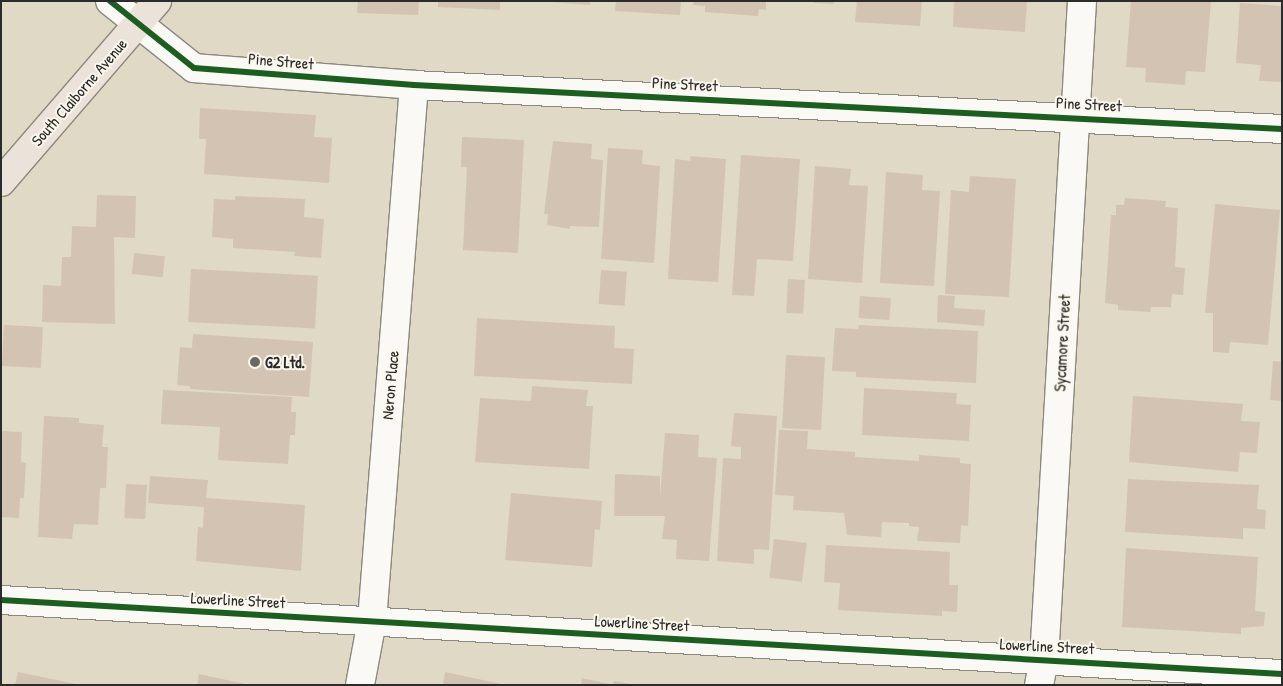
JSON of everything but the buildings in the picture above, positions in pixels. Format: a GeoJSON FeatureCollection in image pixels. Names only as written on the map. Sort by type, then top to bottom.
{"type":"FeatureCollection","features":[{"type":"Feature","properties":{"kind":"main road","name":"South Claiborne Avenue"},"geometry":{"type":"LineString","coordinates":[[1,182],[157,1]]}},
{"type":"Feature","properties":{"kind":"street","name":"Pine Street"},"geometry":{"type":"LineString","coordinates":[[110,1],[137,25],[194,68],[414,85],[1076,116],[1282,129]]}},
{"type":"Feature","properties":{"kind":"street","name":"Sycamore Street"},"geometry":{"type":"LineString","coordinates":[[1041,672],[1082,1]]}},
{"type":"Feature","properties":{"kind":"street","name":"Neron Place"},"geometry":{"type":"LineString","coordinates":[[360,685],[372,621],[414,85]]}},
{"type":"Feature","properties":{"kind":"street","name":"Lowerline Street"},"geometry":{"type":"LineString","coordinates":[[1,600],[372,621],[1041,672],[1282,674]]}},
{"type":"Feature","properties":{"kind":"cycle path"},"geometry":{"type":"LineString","coordinates":[[110,1],[194,68],[414,85],[1282,129]]}},
{"type":"Feature","properties":{"kind":"cycle path"},"geometry":{"type":"LineString","coordinates":[[1,600],[1282,674]]}},
{"type":"Feature","properties":{"kind":"place","name":"G2 Ltd."},"geometry":{"type":"Point","coordinates":[255,362]}}]}
